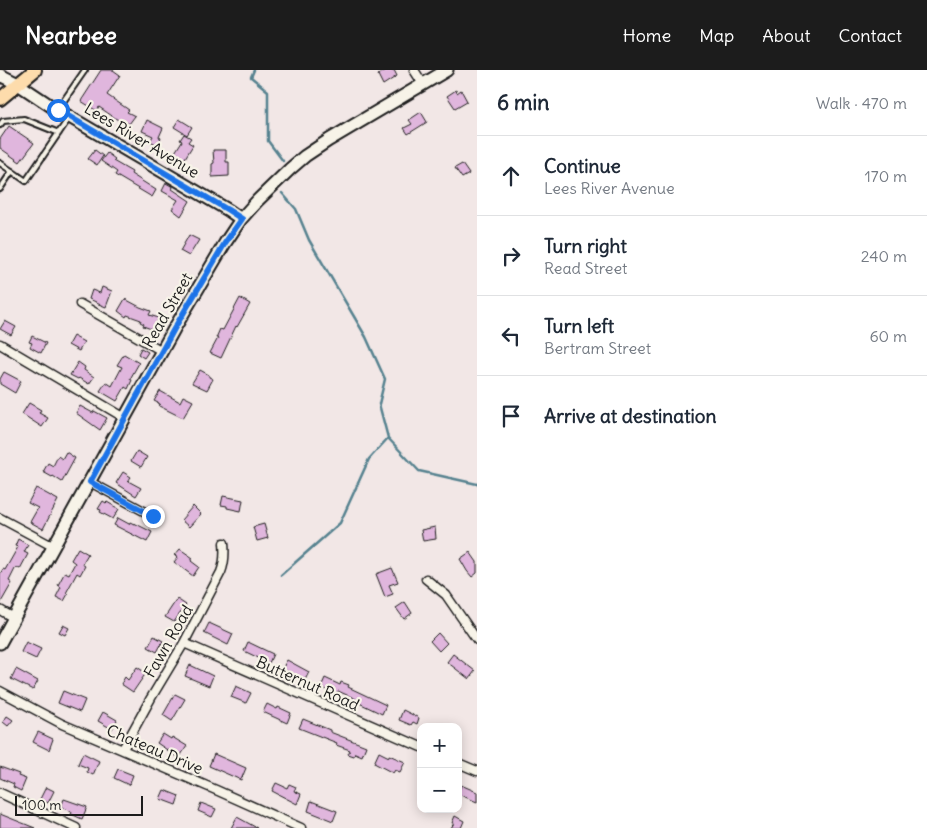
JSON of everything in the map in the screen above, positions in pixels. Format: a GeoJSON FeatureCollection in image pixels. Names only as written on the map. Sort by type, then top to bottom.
{"type":"FeatureCollection","features":[{"type":"Feature","properties":{"kind":"main road"},"geometry":{"type":"LineString","coordinates":[[0,99],[35,70]]}},
{"type":"Feature","properties":{"kind":"main road","name":"Read Street"},"geometry":{"type":"LineString","coordinates":[[0,643],[162,351],[225,243],[242,219],[258,200],[305,156],[447,70]]}},
{"type":"Feature","properties":{"kind":"main road","name":"Lees River Avenue"},"geometry":{"type":"LineString","coordinates":[[0,75],[242,219]]}},
{"type":"Feature","properties":{"kind":"street"},"geometry":{"type":"LineString","coordinates":[[414,70],[423,84]]}},
{"type":"Feature","properties":{"kind":"street"},"geometry":{"type":"LineString","coordinates":[[80,304],[162,351]]}},
{"type":"Feature","properties":{"kind":"street"},"geometry":{"type":"LineString","coordinates":[[0,344],[125,418]]}},
{"type":"Feature","properties":{"kind":"street"},"geometry":{"type":"LineString","coordinates":[[90,482],[153,516]]}},
{"type":"Feature","properties":{"kind":"street"},"geometry":{"type":"LineString","coordinates":[[0,518],[54,547]]}},
{"type":"Feature","properties":{"kind":"street","name":"Fawn Road"},"geometry":{"type":"LineString","coordinates":[[123,750],[184,643],[221,572],[225,558],[224,543]]}},
{"type":"Feature","properties":{"kind":"street"},"geometry":{"type":"LineString","coordinates":[[426,579],[446,595],[477,640]]}},
{"type":"Feature","properties":{"kind":"street"},"geometry":{"type":"LineString","coordinates":[[0,610],[14,618]]}},
{"type":"Feature","properties":{"kind":"street","name":"Butternut Road"},"geometry":{"type":"LineString","coordinates":[[184,643],[417,745]]}},
{"type":"Feature","properties":{"kind":"street","name":"Chateau Drive"},"geometry":{"type":"LineString","coordinates":[[0,691],[62,724],[301,828]]}},
{"type":"Feature","properties":{"kind":"street"},"geometry":{"type":"LineString","coordinates":[[462,765],[477,771]]}},
{"type":"Feature","properties":{"kind":"street"},"geometry":{"type":"LineString","coordinates":[[0,793],[76,828]]}},
{"type":"Feature","properties":{"kind":"lane"},"geometry":{"type":"LineString","coordinates":[[58,110],[85,70]]}},
{"type":"Feature","properties":{"kind":"lane"},"geometry":{"type":"LineString","coordinates":[[0,163],[26,180],[70,116]]}},
{"type":"Feature","properties":{"kind":"lane"},"geometry":{"type":"LineString","coordinates":[[0,124],[3,121],[24,119],[59,133]]}},
{"type":"Feature","properties":{"kind":"lane"},"geometry":{"type":"LineString","coordinates":[[0,189],[12,171]]}},
{"type":"Feature","properties":{"kind":"building"},"geometry":{"type":"Polygon","coordinates":[[[101,70],[113,70],[120,75],[107,95],[129,110],[127,112],[135,116],[129,124],[122,120],[121,122],[99,107],[97,111],[81,101],[101,70]]]}},
{"type":"Feature","properties":{"kind":"building"},"geometry":{"type":"Polygon","coordinates":[[[386,70],[394,70],[397,76],[383,85],[378,75],[386,70]]]}},
{"type":"Feature","properties":{"kind":"building"},"geometry":{"type":"Polygon","coordinates":[[[456,90],[457,93],[461,90],[467,101],[455,108],[447,96],[456,90]]]}},
{"type":"Feature","properties":{"kind":"building"},"geometry":{"type":"Polygon","coordinates":[[[421,112],[427,122],[408,134],[404,128],[412,124],[409,120],[421,112]]]}},
{"type":"Feature","properties":{"kind":"building"},"geometry":{"type":"Polygon","coordinates":[[[179,119],[192,127],[187,135],[174,127],[179,119]]]}},
{"type":"Feature","properties":{"kind":"building"},"geometry":{"type":"Polygon","coordinates":[[[147,120],[163,128],[158,145],[150,141],[153,136],[142,131],[147,120]]]}},
{"type":"Feature","properties":{"kind":"building"},"geometry":{"type":"Polygon","coordinates":[[[9,126],[34,143],[20,162],[0,148],[0,139],[9,126]]]}},
{"type":"Feature","properties":{"kind":"building"},"geometry":{"type":"Polygon","coordinates":[[[184,134],[191,138],[188,142],[193,145],[182,163],[172,157],[184,134]]]}},
{"type":"Feature","properties":{"kind":"building"},"geometry":{"type":"Polygon","coordinates":[[[95,150],[103,156],[97,165],[88,159],[95,150]]]}},
{"type":"Feature","properties":{"kind":"building"},"geometry":{"type":"Polygon","coordinates":[[[213,150],[226,150],[226,162],[229,162],[229,176],[212,177],[213,150]]]}},
{"type":"Feature","properties":{"kind":"building"},"geometry":{"type":"Polygon","coordinates":[[[107,153],[115,159],[113,161],[132,172],[131,174],[156,190],[152,197],[115,175],[117,172],[101,161],[107,153]]]}},
{"type":"Feature","properties":{"kind":"building"},"geometry":{"type":"Polygon","coordinates":[[[462,164],[469,174],[462,178],[455,168],[462,164]]]}},
{"type":"Feature","properties":{"kind":"building"},"geometry":{"type":"Polygon","coordinates":[[[166,183],[190,201],[181,216],[172,209],[178,200],[162,191],[166,183]]]}},
{"type":"Feature","properties":{"kind":"building"},"geometry":{"type":"Polygon","coordinates":[[[189,235],[199,240],[189,256],[180,251],[189,235]]]}},
{"type":"Feature","properties":{"kind":"building"},"geometry":{"type":"Polygon","coordinates":[[[102,287],[112,291],[106,307],[89,299],[92,290],[100,293],[102,287]]]}},
{"type":"Feature","properties":{"kind":"building"},"geometry":{"type":"Polygon","coordinates":[[[240,298],[250,304],[236,326],[221,358],[210,353],[218,338],[216,338],[220,329],[223,330],[240,298]]]}},
{"type":"Feature","properties":{"kind":"building"},"geometry":{"type":"Polygon","coordinates":[[[125,299],[151,311],[149,315],[159,318],[154,330],[143,326],[144,324],[140,322],[141,320],[127,315],[126,317],[118,311],[125,299]]]}},
{"type":"Feature","properties":{"kind":"building"},"geometry":{"type":"Polygon","coordinates":[[[5,321],[16,327],[11,335],[0,329],[5,321]]]}},
{"type":"Feature","properties":{"kind":"building"},"geometry":{"type":"Polygon","coordinates":[[[32,336],[46,343],[41,353],[30,347],[32,343],[29,342],[32,336]]]}},
{"type":"Feature","properties":{"kind":"building"},"geometry":{"type":"Polygon","coordinates":[[[73,336],[84,342],[79,351],[68,345],[73,336]]]}},
{"type":"Feature","properties":{"kind":"building"},"geometry":{"type":"Polygon","coordinates":[[[141,348],[148,352],[144,358],[138,354],[141,348]]]}},
{"type":"Feature","properties":{"kind":"building"},"geometry":{"type":"Polygon","coordinates":[[[124,354],[139,363],[130,379],[132,380],[128,389],[125,387],[117,401],[100,391],[106,382],[112,386],[122,367],[117,365],[124,354]]]}},
{"type":"Feature","properties":{"kind":"building"},"geometry":{"type":"Polygon","coordinates":[[[78,362],[85,367],[84,370],[94,377],[89,384],[70,375],[78,362]]]}},
{"type":"Feature","properties":{"kind":"building"},"geometry":{"type":"Polygon","coordinates":[[[200,370],[213,379],[207,390],[192,383],[200,370]]]}},
{"type":"Feature","properties":{"kind":"building"},"geometry":{"type":"Polygon","coordinates":[[[4,372],[21,381],[15,393],[0,384],[0,379],[4,372]]]}},
{"type":"Feature","properties":{"kind":"building"},"geometry":{"type":"Polygon","coordinates":[[[160,391],[180,402],[183,396],[193,401],[183,418],[159,406],[160,404],[154,401],[160,391]]]}},
{"type":"Feature","properties":{"kind":"building"},"geometry":{"type":"Polygon","coordinates":[[[29,403],[41,410],[39,413],[48,418],[42,427],[22,414],[29,403]]]}},
{"type":"Feature","properties":{"kind":"building"},"geometry":{"type":"Polygon","coordinates":[[[80,406],[107,418],[100,430],[76,413],[80,406]]]}},
{"type":"Feature","properties":{"kind":"building"},"geometry":{"type":"Polygon","coordinates":[[[137,451],[147,457],[141,467],[131,461],[137,451]]]}},
{"type":"Feature","properties":{"kind":"building"},"geometry":{"type":"Polygon","coordinates":[[[66,452],[75,458],[62,482],[43,472],[48,463],[53,466],[58,456],[62,459],[66,452]]]}},
{"type":"Feature","properties":{"kind":"building"},"geometry":{"type":"Polygon","coordinates":[[[123,472],[131,477],[128,481],[141,488],[136,496],[116,483],[123,472]]]}},
{"type":"Feature","properties":{"kind":"building"},"geometry":{"type":"Polygon","coordinates":[[[36,488],[58,500],[43,529],[30,522],[38,508],[28,503],[36,488]]]}},
{"type":"Feature","properties":{"kind":"building"},"geometry":{"type":"Polygon","coordinates":[[[223,496],[243,500],[241,511],[221,505],[223,496]]]}},
{"type":"Feature","properties":{"kind":"building"},"geometry":{"type":"Polygon","coordinates":[[[103,501],[119,509],[113,519],[98,509],[103,501]]]}},
{"type":"Feature","properties":{"kind":"building"},"geometry":{"type":"Polygon","coordinates":[[[193,506],[201,514],[189,527],[181,520],[193,506]]]}},
{"type":"Feature","properties":{"kind":"building"},"geometry":{"type":"Polygon","coordinates":[[[118,518],[152,532],[147,542],[114,525],[118,518]]]}},
{"type":"Feature","properties":{"kind":"building"},"geometry":{"type":"Polygon","coordinates":[[[264,524],[268,538],[257,541],[253,527],[264,524]]]}},
{"type":"Feature","properties":{"kind":"building"},"geometry":{"type":"Polygon","coordinates":[[[435,527],[436,539],[423,541],[421,530],[435,527]]]}},
{"type":"Feature","properties":{"kind":"building"},"geometry":{"type":"Polygon","coordinates":[[[18,539],[28,545],[24,552],[28,554],[20,569],[16,567],[9,581],[12,583],[0,604],[0,574],[3,569],[5,570],[18,547],[15,546],[18,539]]]}},
{"type":"Feature","properties":{"kind":"building"},"geometry":{"type":"Polygon","coordinates":[[[78,548],[88,554],[82,564],[85,566],[80,575],[77,573],[66,593],[68,594],[64,601],[56,597],[61,587],[58,585],[65,572],[69,574],[75,563],[71,560],[78,548]]]}},
{"type":"Feature","properties":{"kind":"building"},"geometry":{"type":"Polygon","coordinates":[[[180,549],[193,558],[191,561],[199,567],[193,576],[174,562],[178,557],[175,555],[180,549]]]}},
{"type":"Feature","properties":{"kind":"building"},"geometry":{"type":"Polygon","coordinates":[[[470,552],[477,562],[477,573],[472,577],[460,559],[470,552]]]}},
{"type":"Feature","properties":{"kind":"building"},"geometry":{"type":"Polygon","coordinates":[[[392,568],[398,582],[389,585],[393,594],[385,597],[376,574],[392,568]]]}},
{"type":"Feature","properties":{"kind":"building"},"geometry":{"type":"Polygon","coordinates":[[[177,599],[186,605],[174,622],[165,617],[177,599]]]}},
{"type":"Feature","properties":{"kind":"building"},"geometry":{"type":"Polygon","coordinates":[[[405,602],[412,613],[404,619],[396,608],[405,602]]]}},
{"type":"Feature","properties":{"kind":"building"},"geometry":{"type":"Polygon","coordinates":[[[209,623],[233,634],[228,645],[204,633],[209,623]]]}},
{"type":"Feature","properties":{"kind":"building"},"geometry":{"type":"Polygon","coordinates":[[[63,625],[69,628],[65,635],[59,632],[63,625]]]}},
{"type":"Feature","properties":{"kind":"building"},"geometry":{"type":"Polygon","coordinates":[[[438,633],[447,643],[439,651],[430,641],[438,633]]]}},
{"type":"Feature","properties":{"kind":"building"},"geometry":{"type":"Polygon","coordinates":[[[154,636],[163,641],[157,652],[148,647],[154,636]]]}},
{"type":"Feature","properties":{"kind":"building"},"geometry":{"type":"Polygon","coordinates":[[[26,642],[41,649],[36,659],[21,652],[26,642]]]}},
{"type":"Feature","properties":{"kind":"building"},"geometry":{"type":"Polygon","coordinates":[[[248,642],[273,654],[269,663],[244,651],[248,642]]]}},
{"type":"Feature","properties":{"kind":"building"},"geometry":{"type":"Polygon","coordinates":[[[453,654],[475,671],[469,679],[447,662],[453,654]]]}},
{"type":"Feature","properties":{"kind":"building"},"geometry":{"type":"Polygon","coordinates":[[[287,660],[309,672],[305,680],[282,669],[287,660]]]}},
{"type":"Feature","properties":{"kind":"building"},"geometry":{"type":"Polygon","coordinates":[[[190,665],[213,676],[209,686],[185,676],[190,665]]]}},
{"type":"Feature","properties":{"kind":"building"},"geometry":{"type":"Polygon","coordinates":[[[137,667],[146,673],[133,692],[121,684],[125,677],[128,680],[137,667]]]}},
{"type":"Feature","properties":{"kind":"building"},"geometry":{"type":"Polygon","coordinates":[[[16,669],[38,681],[33,690],[11,679],[16,669]]]}},
{"type":"Feature","properties":{"kind":"building"},"geometry":{"type":"Polygon","coordinates":[[[325,678],[340,685],[341,682],[349,685],[348,687],[386,705],[382,714],[338,691],[336,694],[321,687],[325,678]]]}},
{"type":"Feature","properties":{"kind":"building"},"geometry":{"type":"Polygon","coordinates":[[[236,686],[251,693],[246,703],[231,697],[236,686]]]}},
{"type":"Feature","properties":{"kind":"building"},"geometry":{"type":"Polygon","coordinates":[[[63,691],[85,700],[80,712],[58,703],[63,691]]]}},
{"type":"Feature","properties":{"kind":"building"},"geometry":{"type":"Polygon","coordinates":[[[175,694],[185,699],[172,721],[163,715],[175,694]]]}},
{"type":"Feature","properties":{"kind":"building"},"geometry":{"type":"Polygon","coordinates":[[[267,704],[291,713],[287,723],[263,712],[267,704]]]}},
{"type":"Feature","properties":{"kind":"building"},"geometry":{"type":"Polygon","coordinates":[[[403,710],[419,718],[417,724],[413,722],[411,725],[399,720],[403,710]]]}},
{"type":"Feature","properties":{"kind":"building"},"geometry":{"type":"Polygon","coordinates":[[[103,712],[117,720],[112,729],[98,721],[103,712]]]}},
{"type":"Feature","properties":{"kind":"building"},"geometry":{"type":"Polygon","coordinates":[[[7,716],[13,720],[8,726],[3,722],[7,716]]]}},
{"type":"Feature","properties":{"kind":"building"},"geometry":{"type":"Polygon","coordinates":[[[303,719],[366,746],[362,756],[355,753],[354,756],[348,754],[350,750],[336,745],[337,743],[299,728],[303,719]]]}},
{"type":"Feature","properties":{"kind":"building"},"geometry":{"type":"Polygon","coordinates":[[[38,732],[53,739],[49,750],[33,742],[38,732]]]}},
{"type":"Feature","properties":{"kind":"building"},"geometry":{"type":"Polygon","coordinates":[[[163,734],[187,746],[179,758],[157,743],[163,734]]]}},
{"type":"Feature","properties":{"kind":"building"},"geometry":{"type":"Polygon","coordinates":[[[379,752],[405,762],[400,772],[395,770],[393,773],[374,763],[379,752]]]}},
{"type":"Feature","properties":{"kind":"building"},"geometry":{"type":"Polygon","coordinates":[[[83,753],[99,761],[93,775],[87,772],[88,768],[78,764],[83,753]]]}},
{"type":"Feature","properties":{"kind":"building"},"geometry":{"type":"Polygon","coordinates":[[[214,754],[246,768],[241,780],[209,766],[214,754]]]}},
{"type":"Feature","properties":{"kind":"building"},"geometry":{"type":"Polygon","coordinates":[[[0,767],[19,774],[18,776],[26,779],[21,791],[13,787],[14,784],[0,778],[0,767]]]}},
{"type":"Feature","properties":{"kind":"building"},"geometry":{"type":"Polygon","coordinates":[[[118,769],[133,775],[129,785],[114,778],[118,769]]]}},
{"type":"Feature","properties":{"kind":"building"},"geometry":{"type":"Polygon","coordinates":[[[276,783],[287,788],[289,784],[296,787],[294,791],[301,794],[297,804],[272,791],[276,783]]]}},
{"type":"Feature","properties":{"kind":"building"},"geometry":{"type":"Polygon","coordinates":[[[462,785],[477,792],[477,802],[462,796],[462,785]]]}},
{"type":"Feature","properties":{"kind":"building"},"geometry":{"type":"Polygon","coordinates":[[[46,787],[54,791],[48,803],[40,799],[46,787]]]}},
{"type":"Feature","properties":{"kind":"building"},"geometry":{"type":"Polygon","coordinates":[[[164,790],[179,796],[176,805],[160,799],[164,790]]]}},
{"type":"Feature","properties":{"kind":"building"},"geometry":{"type":"Polygon","coordinates":[[[64,799],[87,807],[82,819],[61,807],[64,799]]]}},
{"type":"Feature","properties":{"kind":"building"},"geometry":{"type":"Polygon","coordinates":[[[311,801],[337,811],[333,821],[308,811],[311,801]]]}},
{"type":"Feature","properties":{"kind":"building"},"geometry":{"type":"Polygon","coordinates":[[[201,803],[216,809],[212,817],[198,811],[201,803]]]}},
{"type":"Feature","properties":{"kind":"building"},"geometry":{"type":"Polygon","coordinates":[[[0,814],[35,828],[0,828],[0,814]]]}},
{"type":"Feature","properties":{"kind":"building"},"geometry":{"type":"Polygon","coordinates":[[[455,816],[464,821],[461,828],[451,828],[455,816]]]}},
{"type":"Feature","properties":{"kind":"building"},"geometry":{"type":"Polygon","coordinates":[[[237,817],[257,828],[231,828],[237,817]]]}},
{"type":"Feature","properties":{"kind":"waterway"},"geometry":{"type":"LineString","coordinates":[[254,70],[251,77],[268,91],[268,141],[283,161]]}},
{"type":"Feature","properties":{"kind":"waterway"},"geometry":{"type":"LineString","coordinates":[[282,193],[296,209],[309,240],[366,337],[385,379],[379,404],[388,438],[419,471],[477,484]]}},
{"type":"Feature","properties":{"kind":"waterway"},"geometry":{"type":"LineString","coordinates":[[281,575],[340,523],[369,459],[388,438]]}},
{"type":"Feature","properties":{"kind":"route"},"geometry":{"type":"LineString","coordinates":[[58,110],[242,219],[225,243],[174,329],[90,482],[153,516]]}}]}
